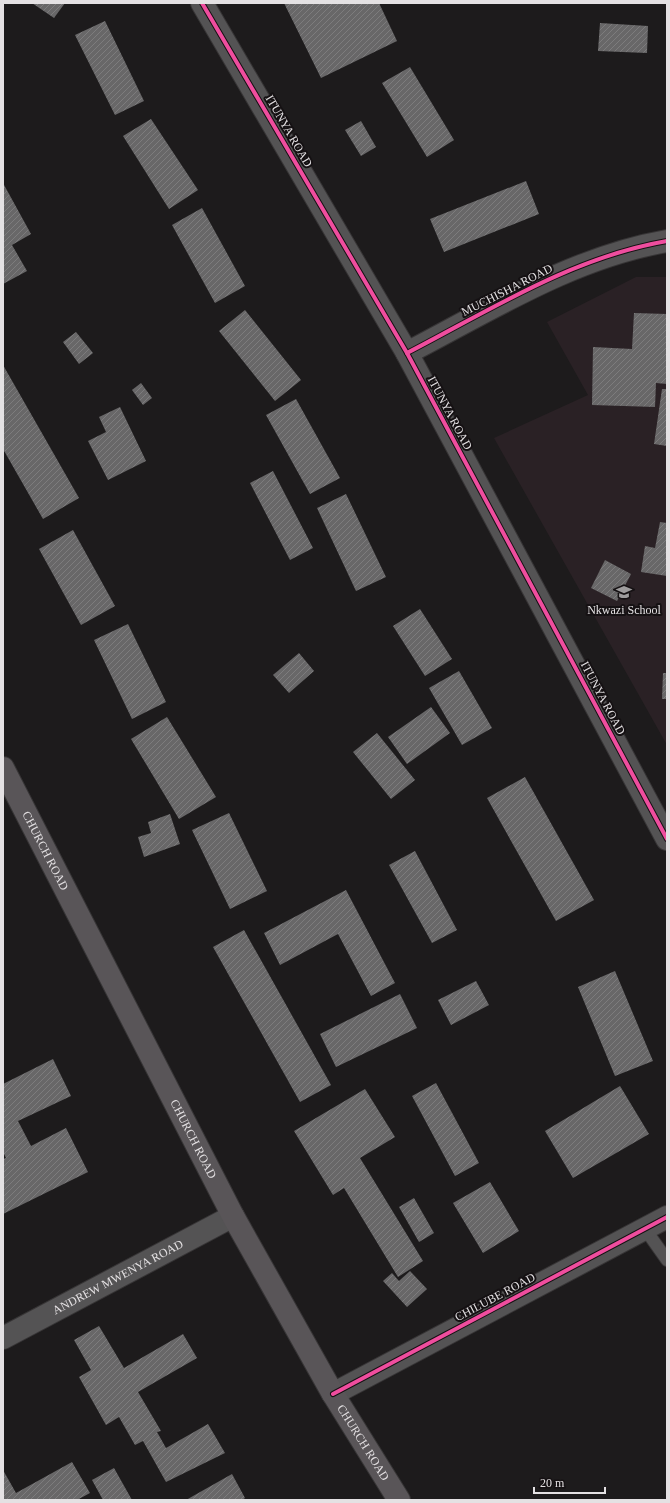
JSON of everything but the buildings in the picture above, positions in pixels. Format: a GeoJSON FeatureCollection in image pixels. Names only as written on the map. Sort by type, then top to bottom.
{"type":"FeatureCollection","features":[{"type":"Feature","properties":{"kind":"main road","name":"CHURCH ROAD"},"geometry":{"type":"LineString","coordinates":[[3,768],[233,1216],[333,1394],[399,1500]]}},
{"type":"Feature","properties":{"kind":"street","name":"ITUNYA ROAD"},"geometry":{"type":"LineString","coordinates":[[202,3],[407,353],[667,839]]}},
{"type":"Feature","properties":{"kind":"street","name":"MUCHISHA ROAD"},"geometry":{"type":"LineString","coordinates":[[407,353],[557,275],[598,259],[641,245],[667,240]]}},
{"type":"Feature","properties":{"kind":"street","name":"ANDREW MWENYA ROAD"},"geometry":{"type":"LineString","coordinates":[[3,1338],[233,1216]]}},
{"type":"Feature","properties":{"kind":"street","name":"CHILUBE ROAD"},"geometry":{"type":"LineString","coordinates":[[333,1394],[667,1217]]}},
{"type":"Feature","properties":{"kind":"lane"},"geometry":{"type":"LineString","coordinates":[[645,1229],[667,1260]]}},
{"type":"Feature","properties":{"kind":"shaded area","name":"Nkwazi School"},"geometry":{"type":"Polygon","coordinates":[[[636,277],[667,277],[667,745],[494,438],[588,395],[547,322],[636,277]]]}},
{"type":"Feature","properties":{"kind":"cycle path"},"geometry":{"type":"LineString","coordinates":[[202,3],[407,353],[667,839]]}},
{"type":"Feature","properties":{"kind":"cycle path"},"geometry":{"type":"LineString","coordinates":[[407,353],[501,303],[565,272],[598,259],[667,241]]}},
{"type":"Feature","properties":{"kind":"cycle path"},"geometry":{"type":"LineString","coordinates":[[333,1394],[667,1217]]}},
{"type":"Feature","properties":{"kind":"place","name":"Nkwazi School"},"geometry":{"type":"Point","coordinates":[624,592]}}]}
